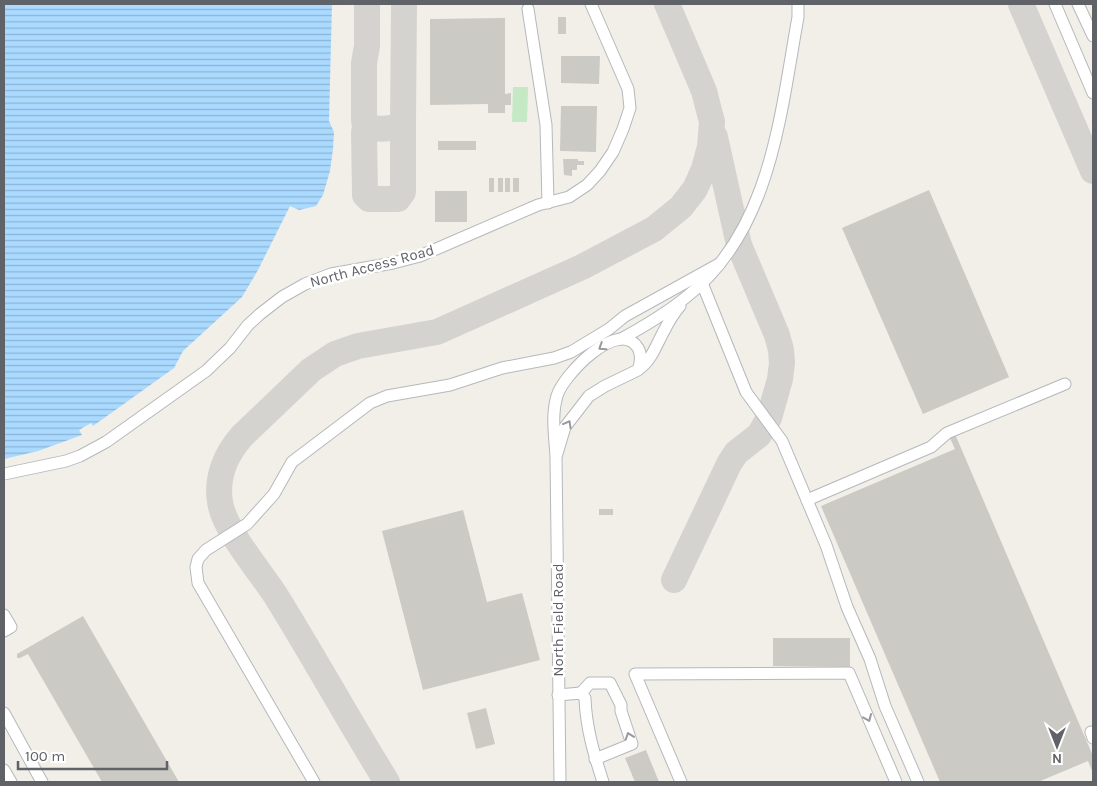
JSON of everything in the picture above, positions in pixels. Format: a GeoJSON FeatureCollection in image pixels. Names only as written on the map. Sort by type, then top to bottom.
{"type":"FeatureCollection","features":[{"type":"Feature","properties":{"kind":"street","name":"North Access Road"},"geometry":{"type":"LineString","coordinates":[[4,474],[66,461],[106,442],[206,371],[230,348],[248,325],[260,314],[282,297],[305,284],[331,274],[393,263],[420,256],[524,211],[569,197],[578,192],[600,171],[618,142],[630,108],[628,89],[591,4]]}},
{"type":"Feature","properties":{"kind":"street"},"geometry":{"type":"LineString","coordinates":[[638,370],[650,359],[672,316],[686,298],[720,264],[757,202],[767,175],[784,98],[798,17],[798,4]]}},
{"type":"Feature","properties":{"kind":"street"},"geometry":{"type":"LineString","coordinates":[[1055,4],[1093,93]]}},
{"type":"Feature","properties":{"kind":"street"},"geometry":{"type":"LineString","coordinates":[[1078,4],[1093,36]]}},
{"type":"Feature","properties":{"kind":"street"},"geometry":{"type":"LineString","coordinates":[[528,9],[546,125],[548,203]]}},
{"type":"Feature","properties":{"kind":"street"},"geometry":{"type":"LineString","coordinates":[[314,782],[198,583],[196,567],[198,559],[211,546],[247,524],[274,494],[292,462],[370,404],[387,396],[450,385],[502,368],[554,358],[571,352],[609,329],[625,316],[720,264]]}},
{"type":"Feature","properties":{"kind":"street"},"geometry":{"type":"LineString","coordinates":[[702,283],[746,392],[782,441],[826,545],[847,607],[870,659],[885,706],[918,782]]}},
{"type":"Feature","properties":{"kind":"street","name":"North Field Road"},"geometry":{"type":"LineString","coordinates":[[560,782],[554,418],[557,395],[566,377],[579,363],[607,343],[621,339],[686,298]]}},
{"type":"Feature","properties":{"kind":"street"},"geometry":{"type":"LineString","coordinates":[[621,339],[631,342],[639,350],[641,359],[638,370]]}},
{"type":"Feature","properties":{"kind":"street","name":"North Field Road"},"geometry":{"type":"LineString","coordinates":[[556,457],[565,427],[590,396],[605,386],[638,370]]}},
{"type":"Feature","properties":{"kind":"street"},"geometry":{"type":"LineString","coordinates":[[807,500],[931,447],[947,433],[1066,384]]}},
{"type":"Feature","properties":{"kind":"street"},"geometry":{"type":"LineString","coordinates":[[4,615],[11,627],[4,631]]}},
{"type":"Feature","properties":{"kind":"street"},"geometry":{"type":"LineString","coordinates":[[681,782],[635,674],[849,673],[896,782]]}},
{"type":"Feature","properties":{"kind":"street"},"geometry":{"type":"LineString","coordinates":[[558,695],[581,693],[590,683],[610,683],[621,706],[632,744],[595,759]]}},
{"type":"Feature","properties":{"kind":"street"},"geometry":{"type":"LineString","coordinates":[[581,693],[585,698],[586,721],[595,759],[603,782]]}},
{"type":"Feature","properties":{"kind":"street"},"geometry":{"type":"LineString","coordinates":[[4,713],[42,782]]}},
{"type":"Feature","properties":{"kind":"street"},"geometry":{"type":"LineString","coordinates":[[4,770],[11,782]]}},
{"type":"Feature","properties":{"kind":"green space"},"geometry":{"type":"Polygon","coordinates":[[[513,87],[528,87],[527,122],[512,122],[513,87]]]}},
{"type":"Feature","properties":{"kind":"water"},"geometry":{"type":"Polygon","coordinates":[[[4,4],[337,4],[336,190],[319,212],[301,211],[221,340],[95,434],[4,464],[4,4]]]}},
{"type":"Feature","properties":{"kind":"pier"},"geometry":{"type":"Polygon","coordinates":[[[332,4],[339,4],[337,116],[341,125],[338,190],[335,199],[320,214],[308,217],[303,214],[254,296],[223,341],[199,364],[97,436],[69,452],[42,460],[4,466],[4,459],[38,451],[82,435],[79,430],[91,423],[93,426],[174,368],[183,351],[242,297],[258,270],[290,206],[299,210],[316,206],[323,195],[330,171],[333,149],[334,132],[329,121],[332,4]]]}},
{"type":"Feature","properties":{"kind":"building"},"geometry":{"type":"Polygon","coordinates":[[[558,17],[566,17],[566,34],[558,34],[558,17]]]}},
{"type":"Feature","properties":{"kind":"building"},"geometry":{"type":"Polygon","coordinates":[[[505,18],[505,94],[511,93],[511,105],[505,105],[505,113],[488,113],[488,104],[430,105],[430,19],[505,18]]]}},
{"type":"Feature","properties":{"kind":"building"},"geometry":{"type":"Polygon","coordinates":[[[561,56],[600,56],[599,84],[561,83],[561,56]]]}},
{"type":"Feature","properties":{"kind":"building"},"geometry":{"type":"Polygon","coordinates":[[[561,106],[597,106],[596,152],[560,151],[561,106]]]}},
{"type":"Feature","properties":{"kind":"building"},"geometry":{"type":"Polygon","coordinates":[[[438,141],[476,141],[476,150],[438,150],[438,141]]]}},
{"type":"Feature","properties":{"kind":"building"},"geometry":{"type":"Polygon","coordinates":[[[563,159],[578,159],[578,161],[584,161],[584,165],[577,165],[577,170],[572,170],[572,176],[564,175],[563,159]]]}},
{"type":"Feature","properties":{"kind":"building"},"geometry":{"type":"Polygon","coordinates":[[[489,178],[494,178],[494,192],[489,192],[489,178]]]}},
{"type":"Feature","properties":{"kind":"building"},"geometry":{"type":"Polygon","coordinates":[[[498,178],[503,178],[503,192],[498,192],[498,178]]]}},
{"type":"Feature","properties":{"kind":"building"},"geometry":{"type":"Polygon","coordinates":[[[505,178],[510,178],[510,192],[505,192],[505,178]]]}},
{"type":"Feature","properties":{"kind":"building"},"geometry":{"type":"Polygon","coordinates":[[[513,178],[519,178],[519,192],[513,192],[513,178]]]}},
{"type":"Feature","properties":{"kind":"building"},"geometry":{"type":"Polygon","coordinates":[[[929,190],[1009,377],[923,414],[842,228],[929,190]]]}},
{"type":"Feature","properties":{"kind":"building"},"geometry":{"type":"Polygon","coordinates":[[[435,191],[467,191],[467,222],[435,222],[435,191]]]}},
{"type":"Feature","properties":{"kind":"building"},"geometry":{"type":"Polygon","coordinates":[[[955,434],[1093,756],[1093,773],[1088,761],[1038,782],[940,782],[821,506],[955,449],[949,436],[955,434]]]}},
{"type":"Feature","properties":{"kind":"building"},"geometry":{"type":"Polygon","coordinates":[[[599,509],[613,509],[613,515],[599,515],[599,509]]]}},
{"type":"Feature","properties":{"kind":"building"},"geometry":{"type":"Polygon","coordinates":[[[463,510],[487,602],[522,593],[540,660],[423,690],[382,531],[463,510]]]}},
{"type":"Feature","properties":{"kind":"building"},"geometry":{"type":"Polygon","coordinates":[[[83,616],[179,782],[102,782],[28,654],[17,658],[17,654],[83,616]]]}},
{"type":"Feature","properties":{"kind":"building"},"geometry":{"type":"Polygon","coordinates":[[[773,638],[850,638],[850,667],[773,666],[773,638]]]}},
{"type":"Feature","properties":{"kind":"building"},"geometry":{"type":"Polygon","coordinates":[[[486,708],[495,744],[476,749],[467,713],[486,708]]]}},
{"type":"Feature","properties":{"kind":"building"},"geometry":{"type":"Polygon","coordinates":[[[646,750],[659,782],[635,782],[625,758],[646,750]]]}},
{"type":"Feature","properties":{"kind":"taxiway"},"geometry":{"type":"LineString","coordinates":[[367,4],[364,121],[369,127],[382,129],[397,127],[403,123],[404,4]]}},
{"type":"Feature","properties":{"kind":"taxiway"},"geometry":{"type":"LineString","coordinates":[[387,782],[276,596],[243,550],[228,525],[223,513],[219,493],[224,466],[231,450],[242,436],[311,370],[335,354],[358,346],[437,332],[582,267],[654,229],[681,207],[695,189],[704,169],[710,147],[712,122],[704,91],[667,4]]}},
{"type":"Feature","properties":{"kind":"taxiway"},"geometry":{"type":"LineString","coordinates":[[1021,4],[1093,171]]}},
{"type":"Feature","properties":{"kind":"taxiway"},"geometry":{"type":"LineString","coordinates":[[370,127],[364,132],[365,195],[369,199],[398,199],[403,192],[403,119]]}},
{"type":"Feature","properties":{"kind":"taxiway"},"geometry":{"type":"LineString","coordinates":[[674,580],[729,464],[736,453],[759,435],[769,418],[780,379],[782,363],[777,335],[739,245],[715,137]]}}]}
